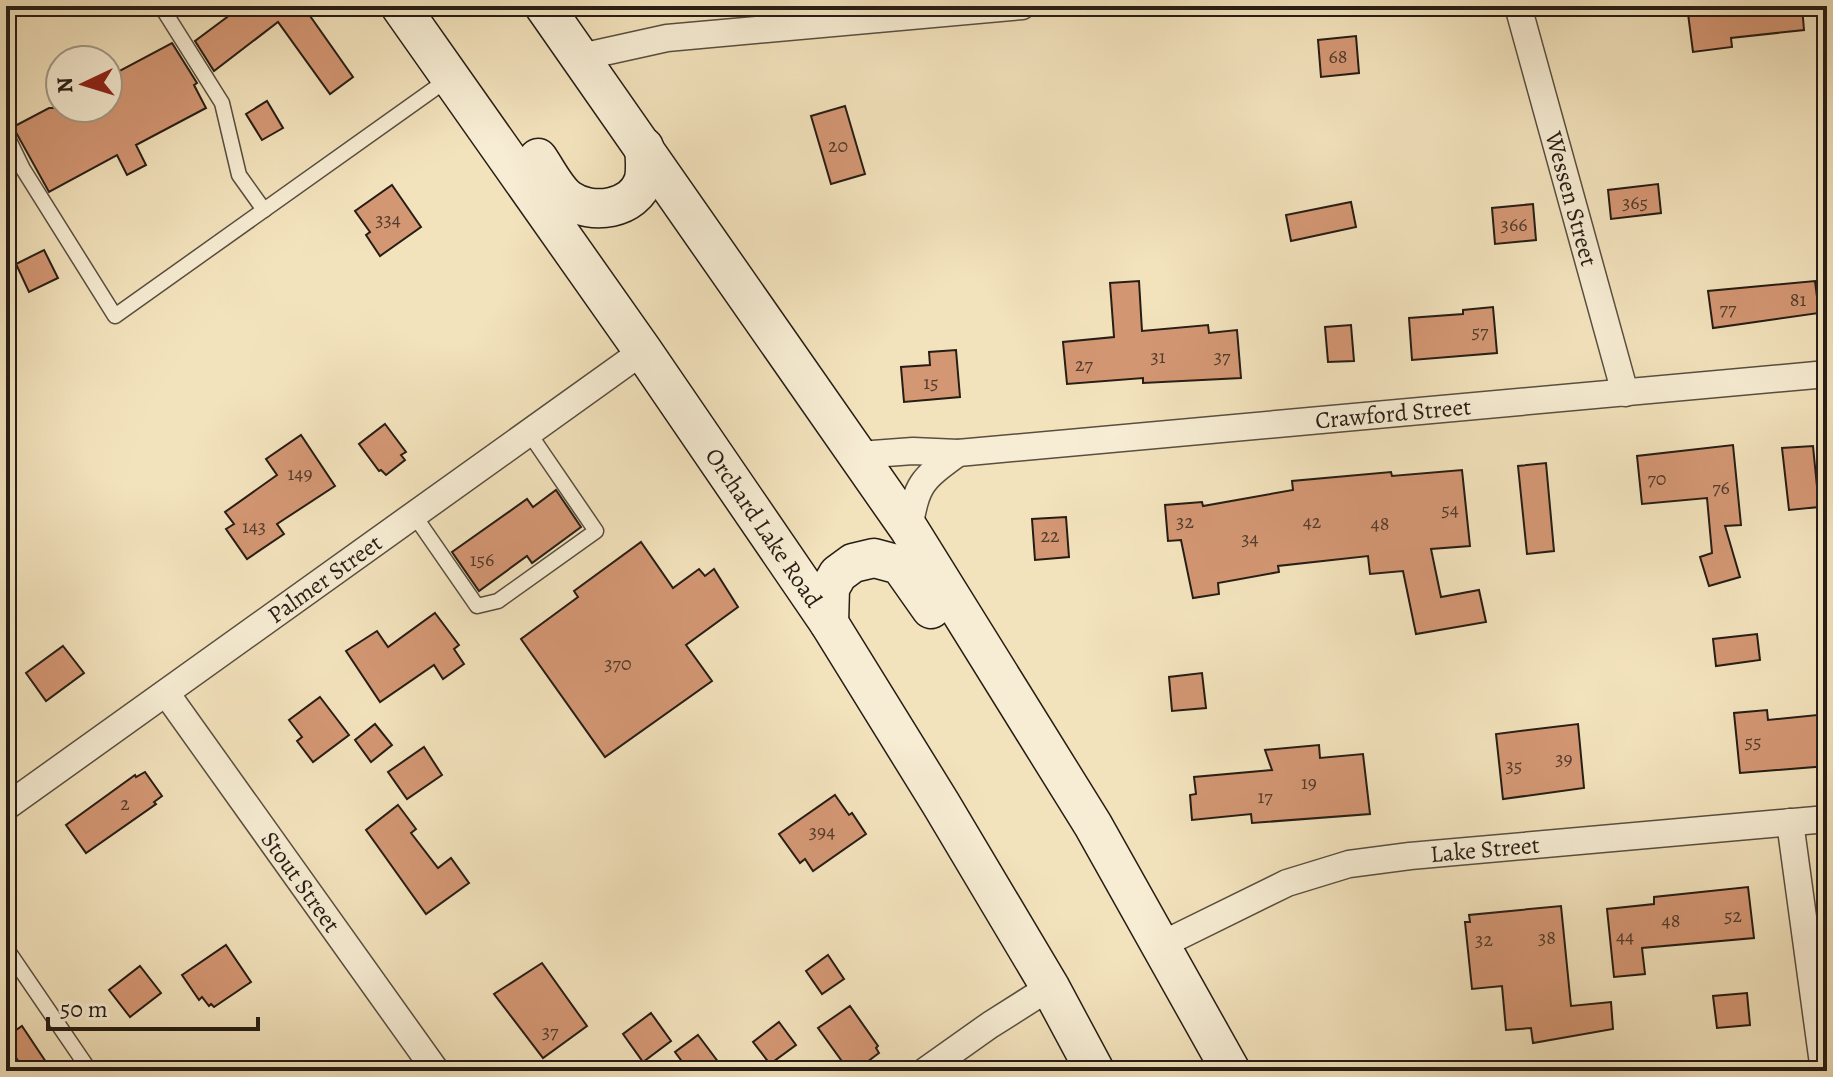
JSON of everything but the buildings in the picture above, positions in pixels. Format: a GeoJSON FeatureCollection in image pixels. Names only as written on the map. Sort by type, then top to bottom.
{"type":"FeatureCollection","features":[{"type":"Feature","properties":{"kind":"main road","name":"Orchard Lake Road"},"geometry":{"type":"LineString","coordinates":[[400,6],[643,351],[829,623],[1050,987],[1095,1071]]}},
{"type":"Feature","properties":{"kind":"main road"},"geometry":{"type":"LineString","coordinates":[[429,6],[566,198],[581,206],[604,210],[619,205],[643,183],[646,166],[644,147]]}},
{"type":"Feature","properties":{"kind":"main road"},"geometry":{"type":"LineString","coordinates":[[544,6],[909,529],[1093,825],[1231,1071]]}},
{"type":"Feature","properties":{"kind":"main road"},"geometry":{"type":"LineString","coordinates":[[829,623],[830,588],[838,574],[853,563],[874,558],[900,565],[922,595],[1060,817],[1093,825]]}},
{"type":"Feature","properties":{"kind":"street"},"geometry":{"type":"LineString","coordinates":[[581,57],[667,38],[1022,6]]}},
{"type":"Feature","properties":{"kind":"street","name":"Wessen Street"},"geometry":{"type":"LineString","coordinates":[[1518,6],[1625,393]]}},
{"type":"Feature","properties":{"kind":"street","name":"Palmer Street"},"geometry":{"type":"LineString","coordinates":[[6,807],[643,351]]}},
{"type":"Feature","properties":{"kind":"street","name":"Crawford Street"},"geometry":{"type":"LineString","coordinates":[[859,455],[913,451],[958,453],[1827,374]]}},
{"type":"Feature","properties":{"kind":"street"},"geometry":{"type":"LineString","coordinates":[[909,529],[918,487],[931,472],[958,453]]}},
{"type":"Feature","properties":{"kind":"street","name":"Stout Street"},"geometry":{"type":"LineString","coordinates":[[166,693],[436,1071]]}},
{"type":"Feature","properties":{"kind":"street","name":"Lake Street"},"geometry":{"type":"LineString","coordinates":[[1161,945],[1287,883],[1349,864],[1827,819]]}},
{"type":"Feature","properties":{"kind":"street"},"geometry":{"type":"LineString","coordinates":[[1790,822],[1824,1071]]}},
{"type":"Feature","properties":{"kind":"street"},"geometry":{"type":"LineString","coordinates":[[925,1071],[1050,987]]}},
{"type":"Feature","properties":{"kind":"lane"},"geometry":{"type":"LineString","coordinates":[[161,6],[222,103],[239,175],[264,210]]}},
{"type":"Feature","properties":{"kind":"lane"},"geometry":{"type":"LineString","coordinates":[[6,134],[23,169],[115,316],[451,77]]}},
{"type":"Feature","properties":{"kind":"lane"},"geometry":{"type":"LineString","coordinates":[[414,515],[477,606],[498,601],[584,540],[596,531],[529,433]]}},
{"type":"Feature","properties":{"kind":"lane"},"geometry":{"type":"LineString","coordinates":[[6,948],[90,1071]]}}]}
